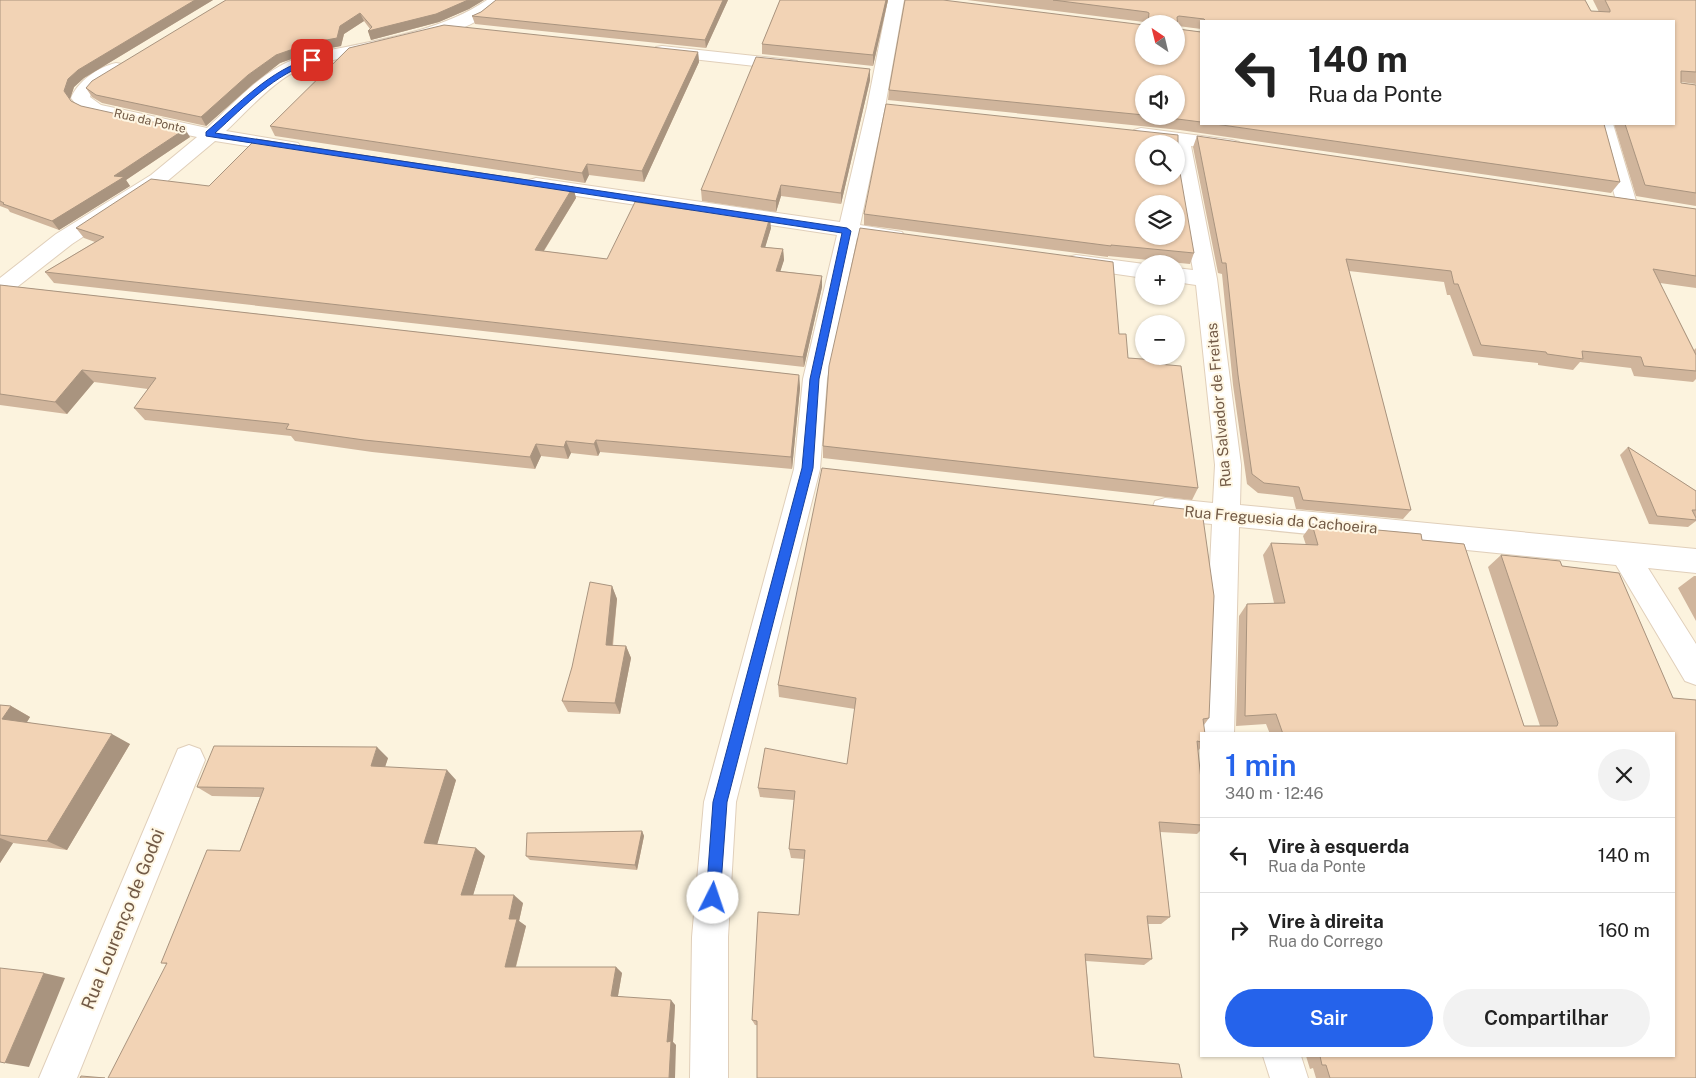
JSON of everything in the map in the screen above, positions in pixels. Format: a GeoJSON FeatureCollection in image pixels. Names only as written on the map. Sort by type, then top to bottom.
{"type":"FeatureCollection","features":[{"type":"Feature","properties":{"kind":"street"},"geometry":{"type":"LineString","coordinates":[[2,286],[64,238],[158,179],[186,157],[208,134],[276,76],[300,63],[386,44],[446,28],[476,15],[498,0]]}},
{"type":"Feature","properties":{"kind":"street"},"geometry":{"type":"LineString","coordinates":[[709,1078],[710,937],[720,802],[817,470],[805,378],[847,231],[886,108],[882,74],[896,0]]}},
{"type":"Feature","properties":{"kind":"street"},"geometry":{"type":"LineString","coordinates":[[446,28],[475,31]]}},
{"type":"Feature","properties":{"kind":"street"},"geometry":{"type":"LineString","coordinates":[[644,49],[812,67]]}},
{"type":"Feature","properties":{"kind":"street","name":"Rua da Ponte"},"geometry":{"type":"LineString","coordinates":[[133,58],[91,84],[82,92],[80,98],[95,109],[208,134],[307,149]]}},
{"type":"Feature","properties":{"kind":"street"},"geometry":{"type":"LineString","coordinates":[[862,72],[882,74]]}},
{"type":"Feature","properties":{"kind":"street"},"geometry":{"type":"LineString","coordinates":[[1604,125],[1617,203],[1647,207]]}},
{"type":"Feature","properties":{"kind":"street"},"geometry":{"type":"LineString","coordinates":[[1121,132],[1150,135]]}},
{"type":"Feature","properties":{"kind":"street"},"geometry":{"type":"LineString","coordinates":[[1185,139],[1248,148]]}},
{"type":"Feature","properties":{"kind":"street","name":"Rua Salvador de Freitas"},"geometry":{"type":"LineString","coordinates":[[1185,165],[1206,279],[1228,465],[1218,732]]}},
{"type":"Feature","properties":{"kind":"street"},"geometry":{"type":"LineString","coordinates":[[513,180],[916,240]]}},
{"type":"Feature","properties":{"kind":"street"},"geometry":{"type":"LineString","coordinates":[[1055,259],[1135,270]]}},
{"type":"Feature","properties":{"kind":"street"},"geometry":{"type":"LineString","coordinates":[[1185,276],[1206,279]]}},
{"type":"Feature","properties":{"kind":"street"},"geometry":{"type":"LineString","coordinates":[[2,286],[34,290]]}},
{"type":"Feature","properties":{"kind":"street","name":"Rua Freguesia da Cachoeira"},"geometry":{"type":"LineString","coordinates":[[1139,506],[1696,561]]}},
{"type":"Feature","properties":{"kind":"street"},"geometry":{"type":"LineString","coordinates":[[1462,537],[1471,565]]}},
{"type":"Feature","properties":{"kind":"street"},"geometry":{"type":"LineString","coordinates":[[1624,553],[1696,670]]}},
{"type":"Feature","properties":{"kind":"street","name":"Rua Lourenço de Godoi"},"geometry":{"type":"LineString","coordinates":[[58,1078],[189,760]]}},
{"type":"Feature","properties":{"kind":"street"},"geometry":{"type":"LineString","coordinates":[[1282,1057],[1289,1078]]}},
{"type":"Feature","properties":{"kind":"building"},"geometry":{"type":"Polygon","coordinates":[[[0,0],[195,0],[78,70],[68,79],[64,91],[71,101],[81,106],[185,129],[114,176],[124,177],[52,221],[3,204],[0,201],[0,0]]]}},
{"type":"Feature","properties":{"kind":"building"},"geometry":{"type":"Polygon","coordinates":[[[226,0],[468,0],[436,14],[368,31],[372,27],[360,13],[340,26],[337,38],[319,40],[276,55],[248,75],[201,117],[96,95],[86,88],[92,81],[226,0]]]}},
{"type":"Feature","properties":{"kind":"building"},"geometry":{"type":"Polygon","coordinates":[[[496,0],[723,0],[705,40],[472,16],[481,12],[496,0]]]}},
{"type":"Feature","properties":{"kind":"building"},"geometry":{"type":"Polygon","coordinates":[[[780,0],[886,0],[873,55],[762,44],[780,0]]]}},
{"type":"Feature","properties":{"kind":"building"},"geometry":{"type":"Polygon","coordinates":[[[905,0],[943,0],[1135,24],[1135,65],[1185,65],[1185,30],[1200,32],[1200,122],[1185,120],[1185,75],[1135,75],[1135,114],[889,90],[905,0]]]}},
{"type":"Feature","properties":{"kind":"building"},"geometry":{"type":"Polygon","coordinates":[[[1053,0],[1585,0],[1591,11],[1610,12],[1605,0],[1696,0],[1696,72],[1681,71],[1681,83],[1696,85],[1696,193],[1645,185],[1625,125],[1675,125],[1675,20],[1204,19],[1185,17],[1185,15],[1149,15],[1147,12],[1053,0]]]}},
{"type":"Feature","properties":{"kind":"building"},"geometry":{"type":"Polygon","coordinates":[[[444,25],[698,52],[642,171],[587,164],[582,173],[270,126],[349,48],[444,25]]]}},
{"type":"Feature","properties":{"kind":"building"},"geometry":{"type":"Polygon","coordinates":[[[756,57],[870,69],[841,193],[781,185],[776,201],[701,190],[756,57]]]}},
{"type":"Feature","properties":{"kind":"building"},"geometry":{"type":"Polygon","coordinates":[[[886,104],[1178,135],[1135,135],[1135,185],[1182,185],[1184,195],[1135,195],[1135,245],[1185,245],[1185,201],[1194,253],[1111,246],[864,214],[886,104]]]}},
{"type":"Feature","properties":{"kind":"building"},"geometry":{"type":"Polygon","coordinates":[[[1222,125],[1604,125],[1620,182],[1222,125]]]}},
{"type":"Feature","properties":{"kind":"building"},"geometry":{"type":"Polygon","coordinates":[[[1197,136],[1696,209],[1696,276],[1653,269],[1696,355],[1696,371],[1644,366],[1641,357],[1582,351],[1583,359],[1547,354],[1546,352],[1481,345],[1458,284],[1454,284],[1451,271],[1346,259],[1411,510],[1303,500],[1299,487],[1264,483],[1252,474],[1238,375],[1226,263],[1222,263],[1197,136]]]}},
{"type":"Feature","properties":{"kind":"building"},"geometry":{"type":"Polygon","coordinates":[[[256,139],[573,187],[535,250],[607,259],[635,202],[692,210],[694,206],[770,217],[761,247],[783,249],[776,271],[822,276],[803,357],[45,272],[104,237],[76,228],[151,179],[209,186],[256,139]]]}},
{"type":"Feature","properties":{"kind":"building"},"geometry":{"type":"Polygon","coordinates":[[[860,228],[1113,262],[1119,334],[1126,334],[1128,358],[1135,358],[1135,365],[1181,366],[1198,488],[823,446],[829,366],[860,228]]]}},
{"type":"Feature","properties":{"kind":"building"},"geometry":{"type":"Polygon","coordinates":[[[0,285],[799,375],[791,457],[596,440],[594,444],[566,441],[564,447],[536,444],[530,457],[364,440],[286,429],[289,424],[134,408],[156,378],[82,370],[55,402],[0,394],[0,285]]]}},
{"type":"Feature","properties":{"kind":"building"},"geometry":{"type":"Polygon","coordinates":[[[1628,447],[1696,491],[1696,510],[1692,510],[1696,520],[1657,516],[1628,447]]]}},
{"type":"Feature","properties":{"kind":"building"},"geometry":{"type":"Polygon","coordinates":[[[822,468],[1202,511],[1214,596],[1209,718],[1203,719],[1205,732],[1200,732],[1200,742],[1197,741],[1200,770],[1200,825],[1159,822],[1170,917],[1147,916],[1152,959],[1085,954],[1094,1057],[1179,1064],[1182,1078],[757,1078],[757,1021],[752,1020],[758,912],[799,915],[805,850],[789,849],[795,791],[758,788],[765,748],[847,764],[856,698],[778,685],[822,468]]]}},
{"type":"Feature","properties":{"kind":"building"},"geometry":{"type":"Polygon","coordinates":[[[1312,524],[1421,534],[1422,540],[1464,544],[1524,726],[1557,726],[1558,723],[1501,555],[1560,561],[1562,566],[1619,573],[1673,698],[1696,700],[1696,1078],[1330,1078],[1326,1065],[1322,1065],[1320,1057],[1675,1057],[1675,732],[1282,732],[1276,714],[1245,716],[1247,604],[1285,603],[1271,543],[1318,545],[1312,524]]]}},
{"type":"Feature","properties":{"kind":"building"},"geometry":{"type":"Polygon","coordinates":[[[590,582],[612,586],[606,645],[626,646],[615,703],[562,701],[572,667],[590,582]]]}},
{"type":"Feature","properties":{"kind":"building"},"geometry":{"type":"Polygon","coordinates":[[[0,705],[11,706],[2,719],[112,734],[47,841],[0,835],[0,705]]]}},
{"type":"Feature","properties":{"kind":"building"},"geometry":{"type":"Polygon","coordinates":[[[214,746],[377,747],[371,766],[447,770],[424,843],[476,848],[461,895],[514,895],[509,919],[517,919],[505,967],[616,967],[611,996],[671,1000],[667,1042],[671,1041],[669,1078],[108,1078],[167,963],[161,963],[207,850],[240,851],[264,788],[197,787],[214,746]]]}},
{"type":"Feature","properties":{"kind":"building"},"geometry":{"type":"Polygon","coordinates":[[[642,831],[635,865],[526,856],[527,833],[642,831]]]}},
{"type":"Feature","properties":{"kind":"building"},"geometry":{"type":"Polygon","coordinates":[[[0,968],[44,973],[5,1063],[0,1062],[0,968]]]}},
{"type":"Feature","properties":{"kind":"building"},"geometry":{"type":"Polygon","coordinates":[[[81,1076],[105,1078],[80,1078],[81,1076]]]}},
{"type":"Feature","properties":{"kind":"route"},"geometry":{"type":"LineString","coordinates":[[312,60],[300,63],[276,76],[208,134],[847,231],[814,379],[807,468],[720,802],[713,898]]}}]}
